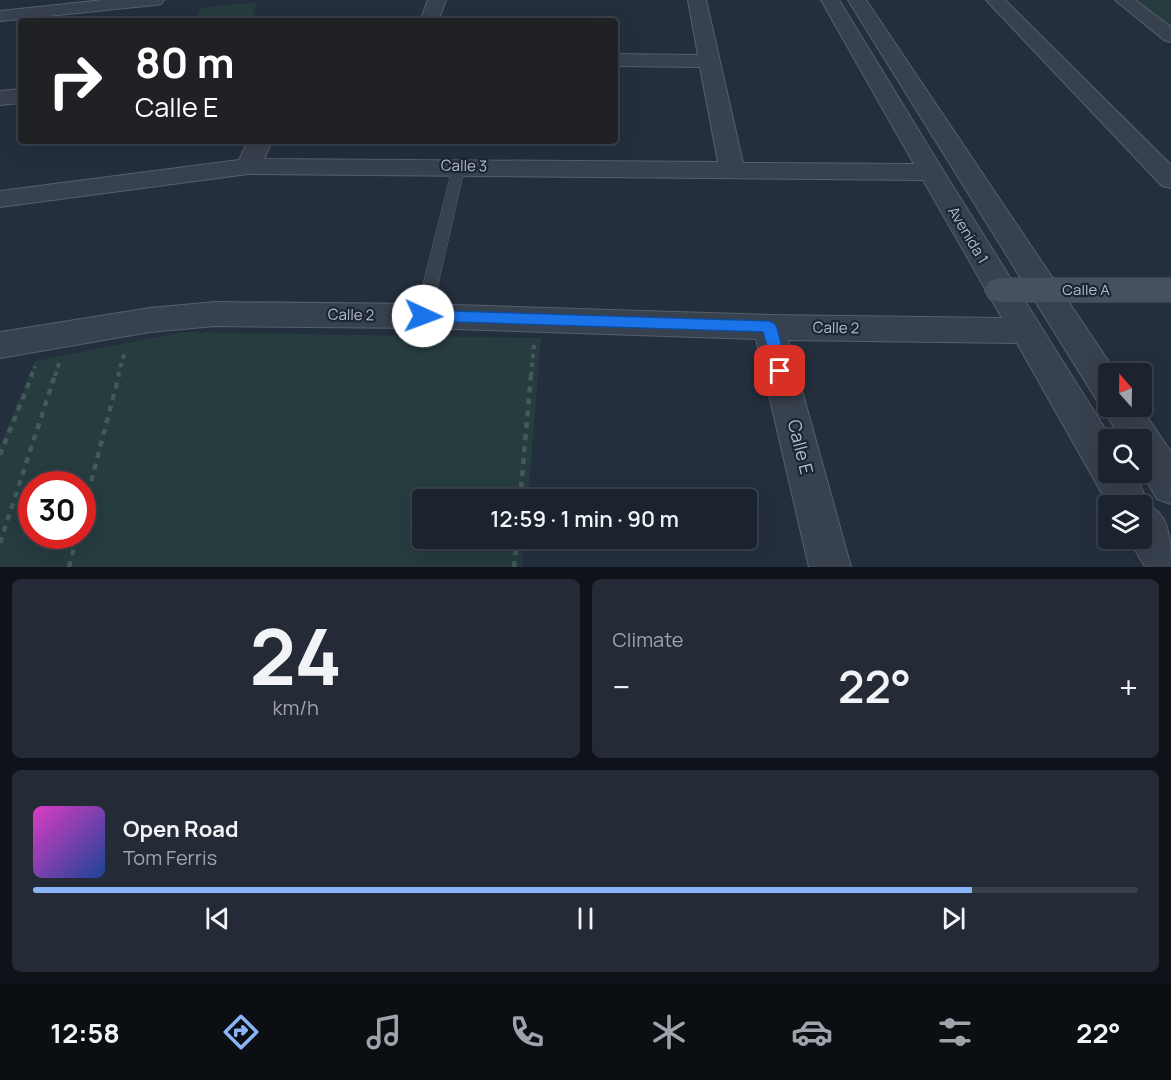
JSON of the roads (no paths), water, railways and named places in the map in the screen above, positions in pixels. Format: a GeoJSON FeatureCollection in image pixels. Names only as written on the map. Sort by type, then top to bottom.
{"type":"FeatureCollection","features":[{"type":"Feature","properties":{"kind":"street"},"geometry":{"type":"LineString","coordinates":[[0,16],[154,0]]}},
{"type":"Feature","properties":{"kind":"street"},"geometry":{"type":"LineString","coordinates":[[156,18],[163,0]]}},
{"type":"Feature","properties":{"kind":"street"},"geometry":{"type":"LineString","coordinates":[[430,18],[437,0]]}},
{"type":"Feature","properties":{"kind":"street"},"geometry":{"type":"LineString","coordinates":[[697,0],[732,171]]}},
{"type":"Feature","properties":{"kind":"street","name":"Avenida 1"},"geometry":{"type":"LineString","coordinates":[[831,0],[1098,450]]}},
{"type":"Feature","properties":{"kind":"street"},"geometry":{"type":"LineString","coordinates":[[857,0],[1098,374]]}},
{"type":"Feature","properties":{"kind":"street"},"geometry":{"type":"LineString","coordinates":[[995,0],[1171,180]]}},
{"type":"Feature","properties":{"kind":"street"},"geometry":{"type":"LineString","coordinates":[[1124,0],[1171,36]]}},
{"type":"Feature","properties":{"kind":"street"},"geometry":{"type":"LineString","coordinates":[[618,60],[710,61]]}},
{"type":"Feature","properties":{"kind":"street"},"geometry":{"type":"LineString","coordinates":[[0,98],[18,96]]}},
{"type":"Feature","properties":{"kind":"street"},"geometry":{"type":"LineString","coordinates":[[248,166],[259,144]]}},
{"type":"Feature","properties":{"kind":"street","name":"Calle 3"},"geometry":{"type":"LineString","coordinates":[[0,199],[248,166],[459,166],[931,172]]}},
{"type":"Feature","properties":{"kind":"street","name":"Calle A"},"geometry":{"type":"LineString","coordinates":[[1001,290],[1171,290]]}},
{"type":"Feature","properties":{"kind":"street","name":"Calle 2"},"geometry":{"type":"LineString","coordinates":[[0,345],[58,334],[214,314],[423,316],[769,327],[1028,331]]}},
{"type":"Feature","properties":{"kind":"street","name":"Calle E"},"geometry":{"type":"LineString","coordinates":[[769,327],[830,567]]}},
{"type":"Feature","properties":{"kind":"street"},"geometry":{"type":"LineString","coordinates":[[1152,457],[1171,486]]}},
{"type":"Feature","properties":{"kind":"street"},"geometry":{"type":"LineString","coordinates":[[1152,540],[1168,567]]}},
{"type":"Feature","properties":{"kind":"lane"},"geometry":{"type":"LineString","coordinates":[[423,316],[459,166]]}}]}
